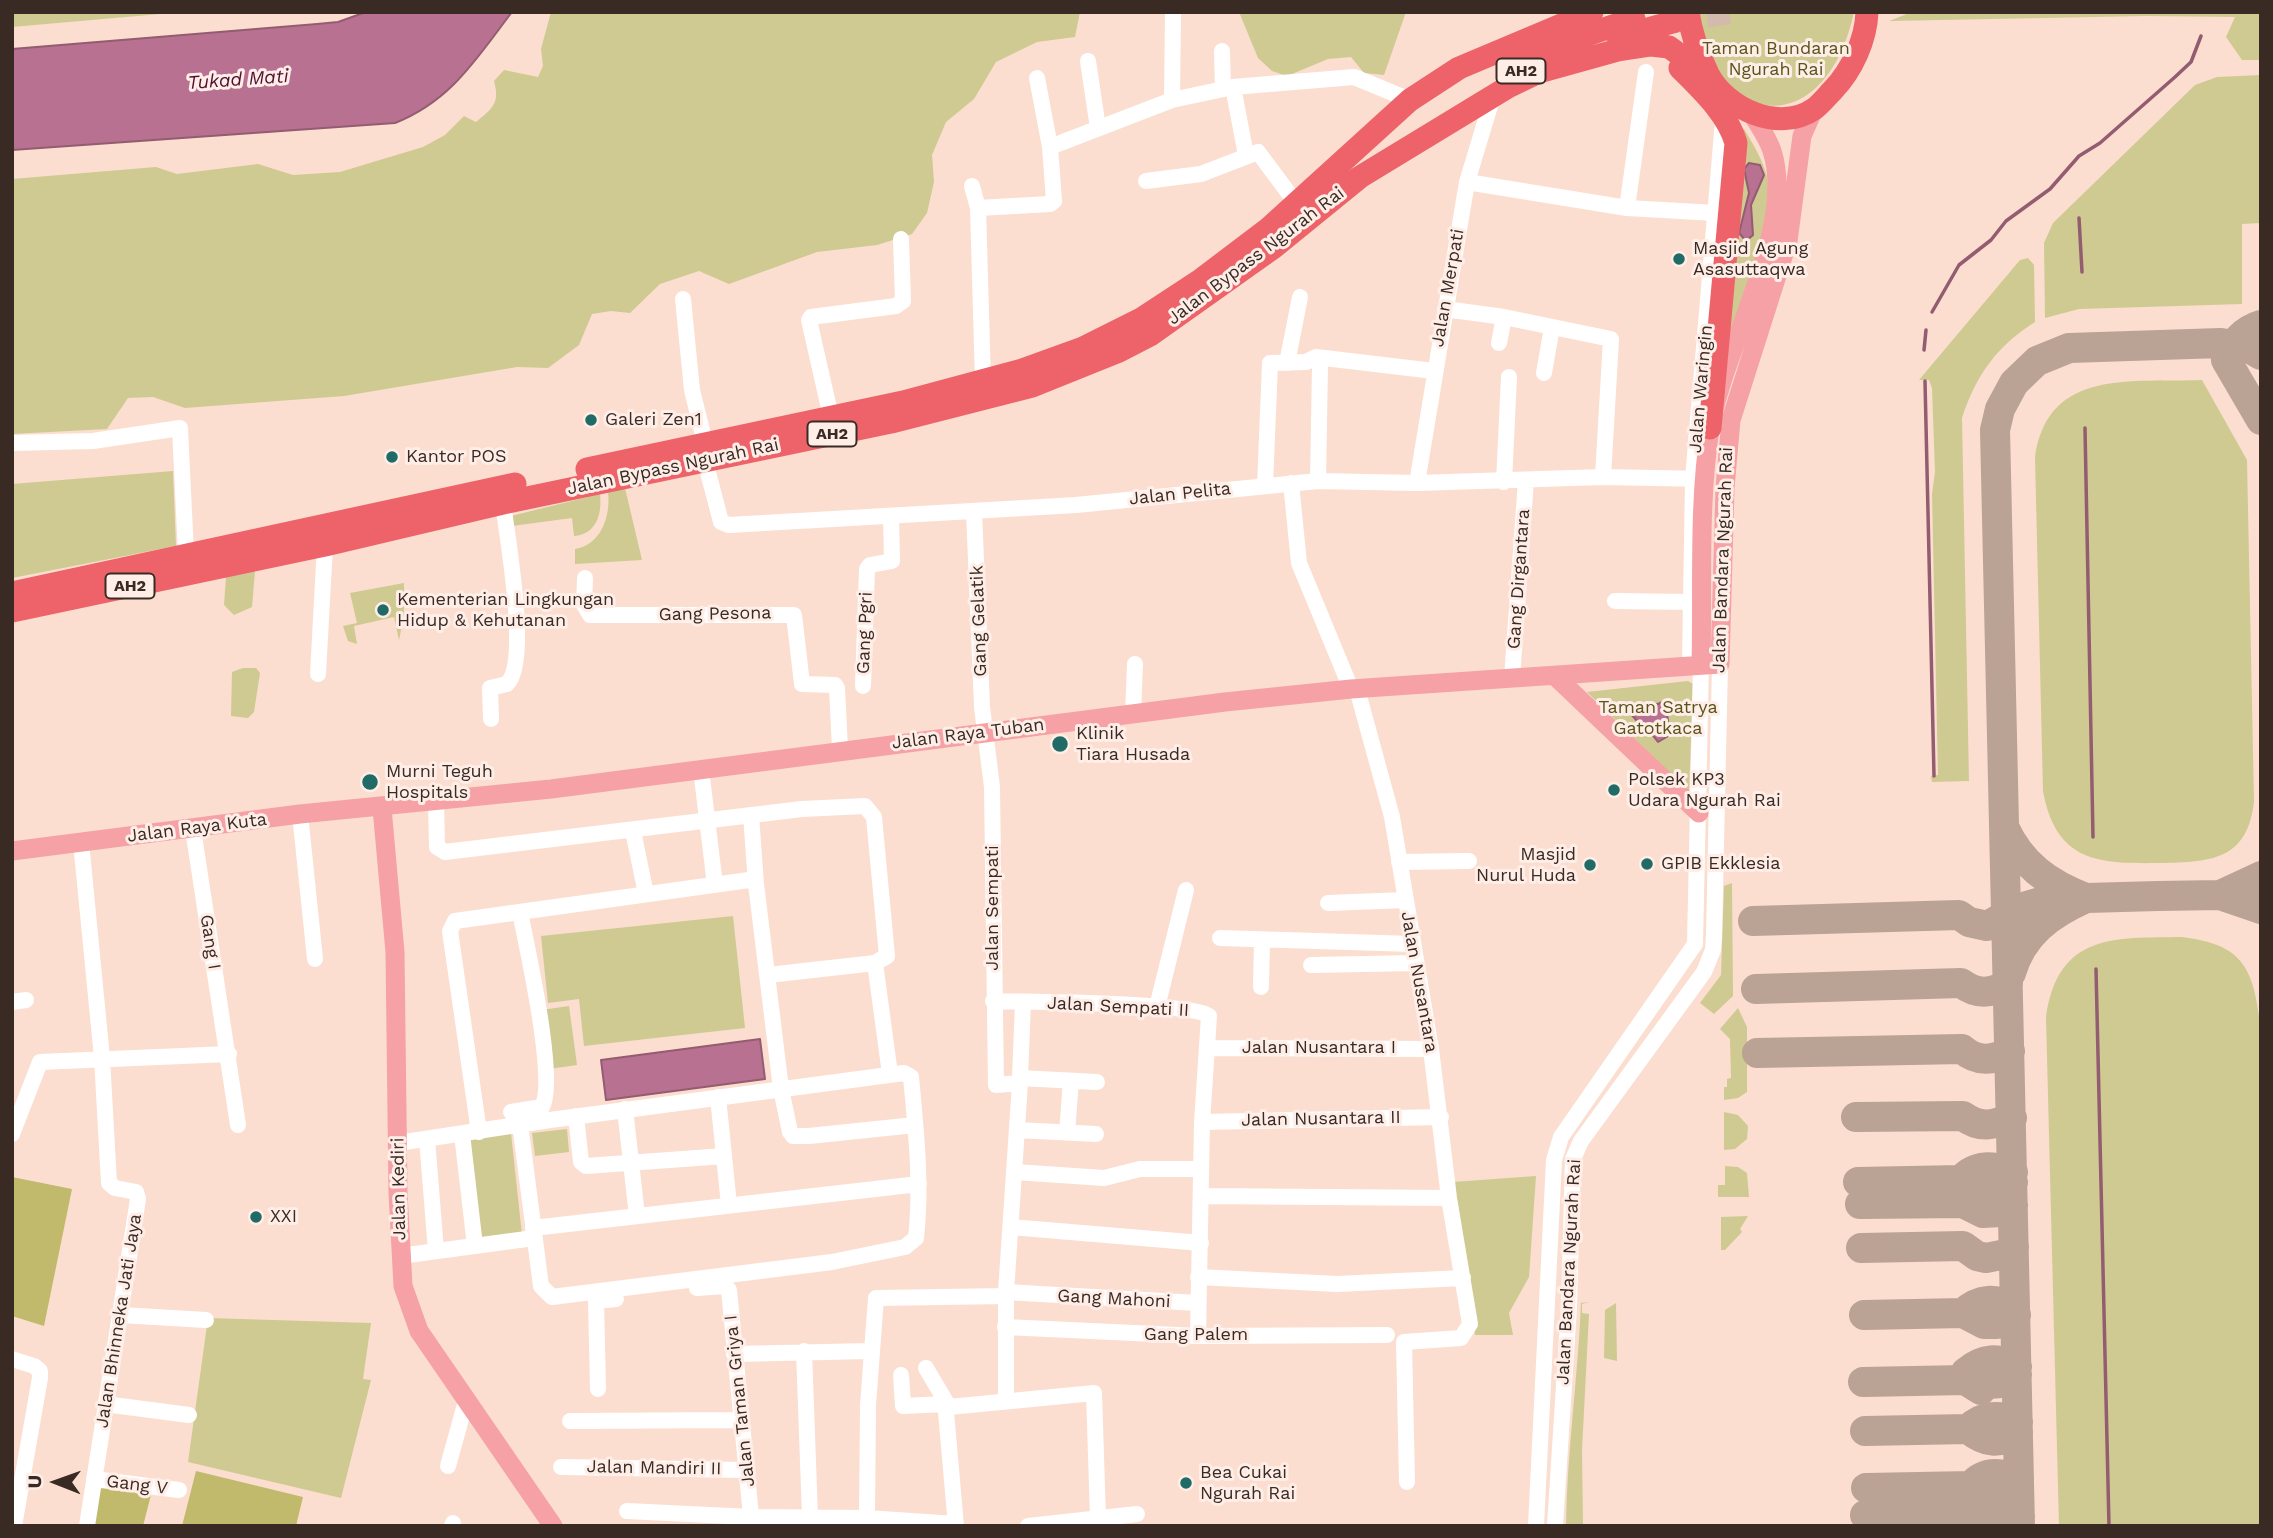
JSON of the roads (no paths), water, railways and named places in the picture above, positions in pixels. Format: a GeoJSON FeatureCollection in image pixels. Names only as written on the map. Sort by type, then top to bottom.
{"type":"FeatureCollection","features":[{"type":"Feature","properties":{"kind":"highway"},"geometry":{"type":"LineString","coordinates":[[1350,156],[1410,100],[1459,68],[1592,12]]}},
{"type":"Feature","properties":{"kind":"highway"},"geometry":{"type":"LineString","coordinates":[[1360,177],[1493,96],[1539,72],[1637,46],[1669,47],[1709,76],[1752,114],[1788,118],[1814,109],[1842,80],[1855,58],[1867,19],[1889,12]]}},
{"type":"Feature","properties":{"kind":"highway"},"geometry":{"type":"LineString","coordinates":[[1674,16],[1709,76]]}},
{"type":"Feature","properties":{"kind":"highway","name":"AH2"},"geometry":{"type":"LineString","coordinates":[[1350,156],[1466,82],[1532,51],[1674,16]]}},
{"type":"Feature","properties":{"kind":"highway","name":"AH2"},"geometry":{"type":"LineString","coordinates":[[1360,177],[1404,137],[1475,93],[1536,64],[1674,16]]}},
{"type":"Feature","properties":{"kind":"highway"},"geometry":{"type":"LineString","coordinates":[[1637,46],[1674,63],[1721,114],[1732,129],[1737,143],[1706,388],[1710,428]]}},
{"type":"Feature","properties":{"kind":"highway","name":"Jalan Bypass Ngurah Rai"},"geometry":{"type":"LineString","coordinates":[[12,593],[186,554],[326,545],[705,452],[831,417],[983,381],[1059,358],[1141,319],[1202,279],[1268,229],[1350,156]]}},
{"type":"Feature","properties":{"kind":"highway","name":"Jalan Bypass Ngurah Rai"},"geometry":{"type":"LineString","coordinates":[[12,611],[246,551],[705,452],[997,396],[1064,374],[1118,351],[1199,302],[1360,177]]}},
{"type":"Feature","properties":{"kind":"main road","name":"Jalan Bandara Ngurah Rai"},"geometry":{"type":"LineString","coordinates":[[1703,664],[1731,420],[1788,241],[1802,136],[1814,109]]}},
{"type":"Feature","properties":{"kind":"main road","name":"Jalan Bandara Ngurah Rai"},"geometry":{"type":"LineString","coordinates":[[1703,664],[1699,479],[1710,428],[1766,248],[1777,190],[1772,151],[1752,114]]}},
{"type":"Feature","properties":{"kind":"main road","name":"Jalan Raya Tuban"},"geometry":{"type":"LineString","coordinates":[[382,808],[985,731],[1354,689],[1703,664]]}},
{"type":"Feature","properties":{"kind":"main road"},"geometry":{"type":"LineString","coordinates":[[1555,676],[1699,813]]}},
{"type":"Feature","properties":{"kind":"main road","name":"Jalan Raya Kuta"},"geometry":{"type":"LineString","coordinates":[[12,851],[300,814],[382,808]]}},
{"type":"Feature","properties":{"kind":"main road","name":"Jalan Kediri"},"geometry":{"type":"LineString","coordinates":[[382,808],[395,952],[400,1256],[410,1311],[419,1331],[553,1526]]}},
{"type":"Feature","properties":{"kind":"street"},"geometry":{"type":"LineString","coordinates":[[1172,100],[1174,12]]}},
{"type":"Feature","properties":{"kind":"street"},"geometry":{"type":"LineString","coordinates":[[1222,51],[1228,88],[1246,155]]}},
{"type":"Feature","properties":{"kind":"street"},"geometry":{"type":"LineString","coordinates":[[1088,61],[1098,128]]}},
{"type":"Feature","properties":{"kind":"street"},"geometry":{"type":"LineString","coordinates":[[1627,208],[1646,72]]}},
{"type":"Feature","properties":{"kind":"street"},"geometry":{"type":"LineString","coordinates":[[1050,147],[1172,100],[1228,88],[1354,77],[1410,100]]}},
{"type":"Feature","properties":{"kind":"street"},"geometry":{"type":"LineString","coordinates":[[978,208],[1052,204],[1054,198],[1050,147],[1037,78]]}},
{"type":"Feature","properties":{"kind":"street","name":"Jalan Merpati"},"geometry":{"type":"LineString","coordinates":[[1417,483],[1467,182],[1493,96]]}},
{"type":"Feature","properties":{"kind":"street","name":"Jalan Waringin"},"geometry":{"type":"LineString","coordinates":[[1703,664],[1691,602],[1723,138],[1721,114]]}},
{"type":"Feature","properties":{"kind":"street"},"geometry":{"type":"LineString","coordinates":[[1146,181],[1201,174],[1246,155],[1261,153],[1296,202]]}},
{"type":"Feature","properties":{"kind":"street"},"geometry":{"type":"LineString","coordinates":[[1467,182],[1627,208],[1716,213]]}},
{"type":"Feature","properties":{"kind":"street"},"geometry":{"type":"LineString","coordinates":[[972,186],[978,208],[983,381]]}},
{"type":"Feature","properties":{"kind":"street"},"geometry":{"type":"LineString","coordinates":[[831,417],[809,320],[811,317],[896,306],[903,300],[901,239]]}},
{"type":"Feature","properties":{"kind":"street"},"geometry":{"type":"LineString","coordinates":[[1287,363],[1300,297]]}},
{"type":"Feature","properties":{"kind":"street"},"geometry":{"type":"LineString","coordinates":[[683,299],[692,390],[705,452]]}},
{"type":"Feature","properties":{"kind":"street"},"geometry":{"type":"LineString","coordinates":[[1445,309],[1504,317],[1611,339],[1603,477]]}},
{"type":"Feature","properties":{"kind":"street"},"geometry":{"type":"LineString","coordinates":[[1499,343],[1504,317]]}},
{"type":"Feature","properties":{"kind":"street"},"geometry":{"type":"LineString","coordinates":[[1544,373],[1552,327]]}},
{"type":"Feature","properties":{"kind":"street"},"geometry":{"type":"LineString","coordinates":[[1265,486],[1270,364],[1306,362],[1316,357],[1344,358],[1434,370]]}},
{"type":"Feature","properties":{"kind":"street"},"geometry":{"type":"LineString","coordinates":[[1318,481],[1320,365]]}},
{"type":"Feature","properties":{"kind":"street"},"geometry":{"type":"LineString","coordinates":[[1504,482],[1509,377]]}},
{"type":"Feature","properties":{"kind":"street"},"geometry":{"type":"LineString","coordinates":[[12,443],[93,441],[180,428],[186,554]]}},
{"type":"Feature","properties":{"kind":"street","name":"Jalan Pelita"},"geometry":{"type":"LineString","coordinates":[[705,452],[724,525],[1076,505],[1318,481],[1417,483],[1603,477],[1699,479]]}},
{"type":"Feature","properties":{"kind":"street","name":"Gang Dirgantara"},"geometry":{"type":"LineString","coordinates":[[1512,678],[1526,480]]}},
{"type":"Feature","properties":{"kind":"street","name":"Jalan Nusantara"},"geometry":{"type":"LineString","coordinates":[[1291,483],[1299,563],[1354,689],[1382,772],[1431,1049],[1449,1198],[1470,1324],[1464,1335],[1404,1342],[1407,1482]]}},
{"type":"Feature","properties":{"kind":"street"},"geometry":{"type":"LineString","coordinates":[[491,719],[489,688],[492,685],[507,684],[515,673],[517,597],[503,503]]}},
{"type":"Feature","properties":{"kind":"street","name":"Gang Gelatik"},"geometry":{"type":"LineString","coordinates":[[974,511],[985,731]]}},
{"type":"Feature","properties":{"kind":"street","name":"Gang Pgri"},"geometry":{"type":"LineString","coordinates":[[863,685],[867,569],[870,565],[892,561],[891,517]]}},
{"type":"Feature","properties":{"kind":"street"},"geometry":{"type":"LineString","coordinates":[[318,674],[326,545]]}},
{"type":"Feature","properties":{"kind":"street","name":"Gang Pesona"},"geometry":{"type":"LineString","coordinates":[[585,578],[584,605],[590,615],[794,615],[802,684],[837,688],[840,749]]}},
{"type":"Feature","properties":{"kind":"street"},"geometry":{"type":"LineString","coordinates":[[1615,601],[1691,602]]}},
{"type":"Feature","properties":{"kind":"street"},"geometry":{"type":"LineString","coordinates":[[1133,714],[1135,664]]}},
{"type":"Feature","properties":{"kind":"street","name":"Jalan Bandara Ngurah Rai"},"geometry":{"type":"LineString","coordinates":[[1536,1526],[1552,1249],[1554,1160],[1561,1137],[1695,944],[1703,664]]}},
{"type":"Feature","properties":{"kind":"street","name":"Jalan Bandara Ngurah Rai"},"geometry":{"type":"LineString","coordinates":[[1556,1526],[1571,1248],[1572,1175],[1576,1149],[1704,972],[1713,950],[1703,664]]}},
{"type":"Feature","properties":{"kind":"street","name":"Jalan Sempati"},"geometry":{"type":"LineString","coordinates":[[985,731],[992,787],[996,1085],[1020,1081]]}},
{"type":"Feature","properties":{"kind":"street"},"geometry":{"type":"LineString","coordinates":[[701,769],[715,886]]}},
{"type":"Feature","properties":{"kind":"street"},"geometry":{"type":"LineString","coordinates":[[436,801],[437,847],[445,852],[858,804],[870,809],[874,817],[887,956],[876,963],[768,975]]}},
{"type":"Feature","properties":{"kind":"street"},"geometry":{"type":"LineString","coordinates":[[300,814],[315,959]]}},
{"type":"Feature","properties":{"kind":"street"},"geometry":{"type":"LineString","coordinates":[[751,815],[756,884],[781,1089],[786,1121],[793,1136],[915,1125]]}},
{"type":"Feature","properties":{"kind":"street","name":"Gang I"},"geometry":{"type":"LineString","coordinates":[[193,829],[239,1125]]}},
{"type":"Feature","properties":{"kind":"street"},"geometry":{"type":"LineString","coordinates":[[633,831],[646,894]]}},
{"type":"Feature","properties":{"kind":"street"},"geometry":{"type":"LineString","coordinates":[[81,842],[102,1058]]}},
{"type":"Feature","properties":{"kind":"street"},"geometry":{"type":"LineString","coordinates":[[1399,862],[1469,861]]}},
{"type":"Feature","properties":{"kind":"street"},"geometry":{"type":"LineString","coordinates":[[475,1247],[470,1133],[450,931],[455,921],[749,880],[756,884]]}},
{"type":"Feature","properties":{"kind":"street"},"geometry":{"type":"LineString","coordinates":[[1157,1007],[1186,890]]}},
{"type":"Feature","properties":{"kind":"street"},"geometry":{"type":"LineString","coordinates":[[1328,902],[1405,900]]}},
{"type":"Feature","properties":{"kind":"street"},"geometry":{"type":"LineString","coordinates":[[398,1143],[470,1133],[542,1107],[547,1092],[540,1024],[520,912]]}},
{"type":"Feature","properties":{"kind":"street"},"geometry":{"type":"LineString","coordinates":[[1220,938],[1413,944]]}},
{"type":"Feature","properties":{"kind":"street"},"geometry":{"type":"LineString","coordinates":[[1261,987],[1262,941]]}},
{"type":"Feature","properties":{"kind":"street"},"geometry":{"type":"LineString","coordinates":[[876,963],[890,1074]]}},
{"type":"Feature","properties":{"kind":"street"},"geometry":{"type":"LineString","coordinates":[[1311,965],[1416,963]]}},
{"type":"Feature","properties":{"kind":"street","name":"Jalan Sempati II"},"geometry":{"type":"LineString","coordinates":[[993,1001],[1157,1007],[1208,1014],[1208,1048]]}},
{"type":"Feature","properties":{"kind":"street"},"geometry":{"type":"LineString","coordinates":[[1006,1401],[1006,1294],[1023,1002]]}},
{"type":"Feature","properties":{"kind":"street"},"geometry":{"type":"LineString","coordinates":[[1651,1008],[1669,1021]]}},
{"type":"Feature","properties":{"kind":"street","name":"Jalan Nusantara I"},"geometry":{"type":"LineString","coordinates":[[1208,1048],[1431,1049]]}},
{"type":"Feature","properties":{"kind":"street","name":"Gang Mahoni"},"geometry":{"type":"LineString","coordinates":[[870,1351],[878,1296],[1006,1294],[1197,1303],[1202,1122],[1208,1048]]}},
{"type":"Feature","properties":{"kind":"street"},"geometry":{"type":"LineString","coordinates":[[12,1134],[38,1064],[102,1058],[229,1054]]}},
{"type":"Feature","properties":{"kind":"street","name":"Jalan Bhinneka Jati Jaya"},"geometry":{"type":"LineString","coordinates":[[87,1526],[138,1199],[136,1192],[115,1188],[108,1183],[102,1058]]}},
{"type":"Feature","properties":{"kind":"street"},"geometry":{"type":"LineString","coordinates":[[516,1118],[576,1116],[890,1074],[904,1073],[911,1077],[919,1184],[919,1217],[913,1244],[832,1262],[596,1301],[598,1389]]}},
{"type":"Feature","properties":{"kind":"street"},"geometry":{"type":"LineString","coordinates":[[1020,1081],[1097,1082]]}},
{"type":"Feature","properties":{"kind":"street"},"geometry":{"type":"LineString","coordinates":[[1067,1132],[1071,1081]]}},
{"type":"Feature","properties":{"kind":"street"},"geometry":{"type":"LineString","coordinates":[[718,1097],[729,1205]]}},
{"type":"Feature","properties":{"kind":"street"},"geometry":{"type":"LineString","coordinates":[[625,1110],[637,1216]]}},
{"type":"Feature","properties":{"kind":"street"},"geometry":{"type":"LineString","coordinates":[[576,1116],[584,1165],[724,1156]]}},
{"type":"Feature","properties":{"kind":"street","name":"Jalan Nusantara II"},"geometry":{"type":"LineString","coordinates":[[1202,1122],[1441,1117]]}},
{"type":"Feature","properties":{"kind":"street"},"geometry":{"type":"LineString","coordinates":[[516,1118],[541,1286],[552,1297],[714,1282]]}},
{"type":"Feature","properties":{"kind":"street"},"geometry":{"type":"LineString","coordinates":[[1017,1130],[1096,1134]]}},
{"type":"Feature","properties":{"kind":"street"},"geometry":{"type":"LineString","coordinates":[[427,1139],[436,1251]]}},
{"type":"Feature","properties":{"kind":"street"},"geometry":{"type":"LineString","coordinates":[[1015,1172],[1104,1178],[1140,1169],[1201,1170]]}},
{"type":"Feature","properties":{"kind":"street"},"geometry":{"type":"LineString","coordinates":[[400,1256],[475,1247],[534,1233],[637,1216],[919,1184]]}},
{"type":"Feature","properties":{"kind":"street"},"geometry":{"type":"LineString","coordinates":[[1202,1196],[1449,1198]]}},
{"type":"Feature","properties":{"kind":"street"},"geometry":{"type":"LineString","coordinates":[[1011,1227],[1200,1243]]}},
{"type":"Feature","properties":{"kind":"street"},"geometry":{"type":"LineString","coordinates":[[1552,1249],[1571,1248]]}},
{"type":"Feature","properties":{"kind":"street"},"geometry":{"type":"LineString","coordinates":[[1198,1277],[1337,1284],[1463,1278]]}},
{"type":"Feature","properties":{"kind":"street","name":"Jalan Taman Griya I"},"geometry":{"type":"LineString","coordinates":[[714,1282],[729,1290],[751,1522]]}},
{"type":"Feature","properties":{"kind":"street"},"geometry":{"type":"LineString","coordinates":[[1197,1303],[1198,1336]]}},
{"type":"Feature","properties":{"kind":"street"},"geometry":{"type":"LineString","coordinates":[[121,1315],[206,1320]]}},
{"type":"Feature","properties":{"kind":"street","name":"Gang Palem"},"geometry":{"type":"LineString","coordinates":[[1005,1327],[1198,1336],[1387,1335]]}},
{"type":"Feature","properties":{"kind":"street"},"geometry":{"type":"LineString","coordinates":[[804,1351],[810,1517]]}},
{"type":"Feature","properties":{"kind":"street"},"geometry":{"type":"LineString","coordinates":[[734,1354],[870,1351],[867,1518]]}},
{"type":"Feature","properties":{"kind":"street"},"geometry":{"type":"LineString","coordinates":[[1546,1356],[1565,1357]]}},
{"type":"Feature","properties":{"kind":"street"},"geometry":{"type":"LineString","coordinates":[[12,1359],[34,1366],[40,1371],[14,1526]]}},
{"type":"Feature","properties":{"kind":"street"},"geometry":{"type":"LineString","coordinates":[[627,1511],[751,1522],[810,1517],[867,1518],[956,1525],[947,1405],[926,1368]]}},
{"type":"Feature","properties":{"kind":"street"},"geometry":{"type":"LineString","coordinates":[[901,1375],[903,1406],[1095,1393],[1098,1518]]}},
{"type":"Feature","properties":{"kind":"street"},"geometry":{"type":"LineString","coordinates":[[448,1466],[466,1401]]}},
{"type":"Feature","properties":{"kind":"street"},"geometry":{"type":"LineString","coordinates":[[105,1404],[189,1415]]}},
{"type":"Feature","properties":{"kind":"street"},"geometry":{"type":"LineString","coordinates":[[570,1421],[740,1420]]}},
{"type":"Feature","properties":{"kind":"street","name":"Jalan Mandiri II"},"geometry":{"type":"LineString","coordinates":[[561,1467],[747,1470]]}},
{"type":"Feature","properties":{"kind":"street","name":"Gang V"},"geometry":{"type":"LineString","coordinates":[[94,1479],[179,1490]]}},
{"type":"Feature","properties":{"kind":"street"},"geometry":{"type":"LineString","coordinates":[[1028,1526],[1137,1514]]}},
{"type":"Feature","properties":{"kind":"water","name":"Tukad Mati"},"geometry":{"type":"Polygon","coordinates":[[[366,12],[512,12],[474,62],[447,91],[415,114],[395,123],[12,150],[12,49],[338,22],[366,12]]]}},
{"type":"Feature","properties":{"kind":"water"},"geometry":{"type":"Polygon","coordinates":[[[1749,163],[1760,165],[1764,175],[1751,205],[1753,235],[1746,241],[1739,233],[1749,193],[1744,169],[1749,163]]]}},
{"type":"Feature","properties":{"kind":"water"},"geometry":{"type":"Polygon","coordinates":[[[1666,700],[1671,705],[1667,714],[1670,735],[1658,742],[1642,722],[1638,722],[1630,713],[1636,703],[1658,704],[1666,700]]]}},
{"type":"Feature","properties":{"kind":"water"},"geometry":{"type":"Polygon","coordinates":[[[760,1039],[765,1079],[606,1100],[601,1060],[760,1039]]]}},
{"type":"Feature","properties":{"kind":"waterway"},"geometry":{"type":"LineString","coordinates":[[1932,312],[1959,265],[1991,240],[2006,221],[2050,189],[2079,156],[2100,143],[2191,62],[2201,36]]}},
{"type":"Feature","properties":{"kind":"waterway"},"geometry":{"type":"LineString","coordinates":[[2079,218],[2082,272]]}},
{"type":"Feature","properties":{"kind":"waterway"},"geometry":{"type":"LineString","coordinates":[[1924,350],[1926,330]]}},
{"type":"Feature","properties":{"kind":"waterway"},"geometry":{"type":"LineString","coordinates":[[1925,381],[1934,776]]}},
{"type":"Feature","properties":{"kind":"waterway"},"geometry":{"type":"LineString","coordinates":[[2085,428],[2093,837]]}},
{"type":"Feature","properties":{"kind":"waterway"},"geometry":{"type":"LineString","coordinates":[[2096,969],[2109,1526]]}},
{"type":"Feature","properties":{"kind":"tunnel"},"geometry":{"type":"LineString","coordinates":[[1673,22],[1731,12]]}},
{"type":"Feature","properties":{"kind":"place","name":"Masjid Agung Asasuttaqwa"},"geometry":{"type":"Point","coordinates":[1679,259]}},
{"type":"Feature","properties":{"kind":"place","name":"Galeri Zen1"},"geometry":{"type":"Point","coordinates":[591,420]}},
{"type":"Feature","properties":{"kind":"place","name":"Kantor POS"},"geometry":{"type":"Point","coordinates":[392,457]}},
{"type":"Feature","properties":{"kind":"place","name":"Kementerian Lingkungan Hidup & Kehutanan"},"geometry":{"type":"Point","coordinates":[383,610]}},
{"type":"Feature","properties":{"kind":"place","name":"Klinik Tiara Husada"},"geometry":{"type":"Point","coordinates":[1060,744]}},
{"type":"Feature","properties":{"kind":"place","name":"Murni Teguh Hospitals"},"geometry":{"type":"Point","coordinates":[370,782]}},
{"type":"Feature","properties":{"kind":"place","name":"Polsek KP3 Udara Ngurah Rai"},"geometry":{"type":"Point","coordinates":[1614,790]}},
{"type":"Feature","properties":{"kind":"place","name":"GPIB Ekklesia"},"geometry":{"type":"Point","coordinates":[1647,864]}},
{"type":"Feature","properties":{"kind":"place","name":"Masjid Nurul Huda"},"geometry":{"type":"Point","coordinates":[1590,865]}},
{"type":"Feature","properties":{"kind":"place","name":"XXI"},"geometry":{"type":"Point","coordinates":[256,1217]}},
{"type":"Feature","properties":{"kind":"place","name":"Bea Cukai Ngurah Rai"},"geometry":{"type":"Point","coordinates":[1186,1483]}},
{"type":"Feature","properties":{"kind":"park label","name":"Taman Bundaran Ngurah Rai"},"geometry":{"type":"Point","coordinates":[1776,59]}},
{"type":"Feature","properties":{"kind":"park label","name":"Taman Satrya Gatotkaca"},"geometry":{"type":"Point","coordinates":[1658,718]}}]}
